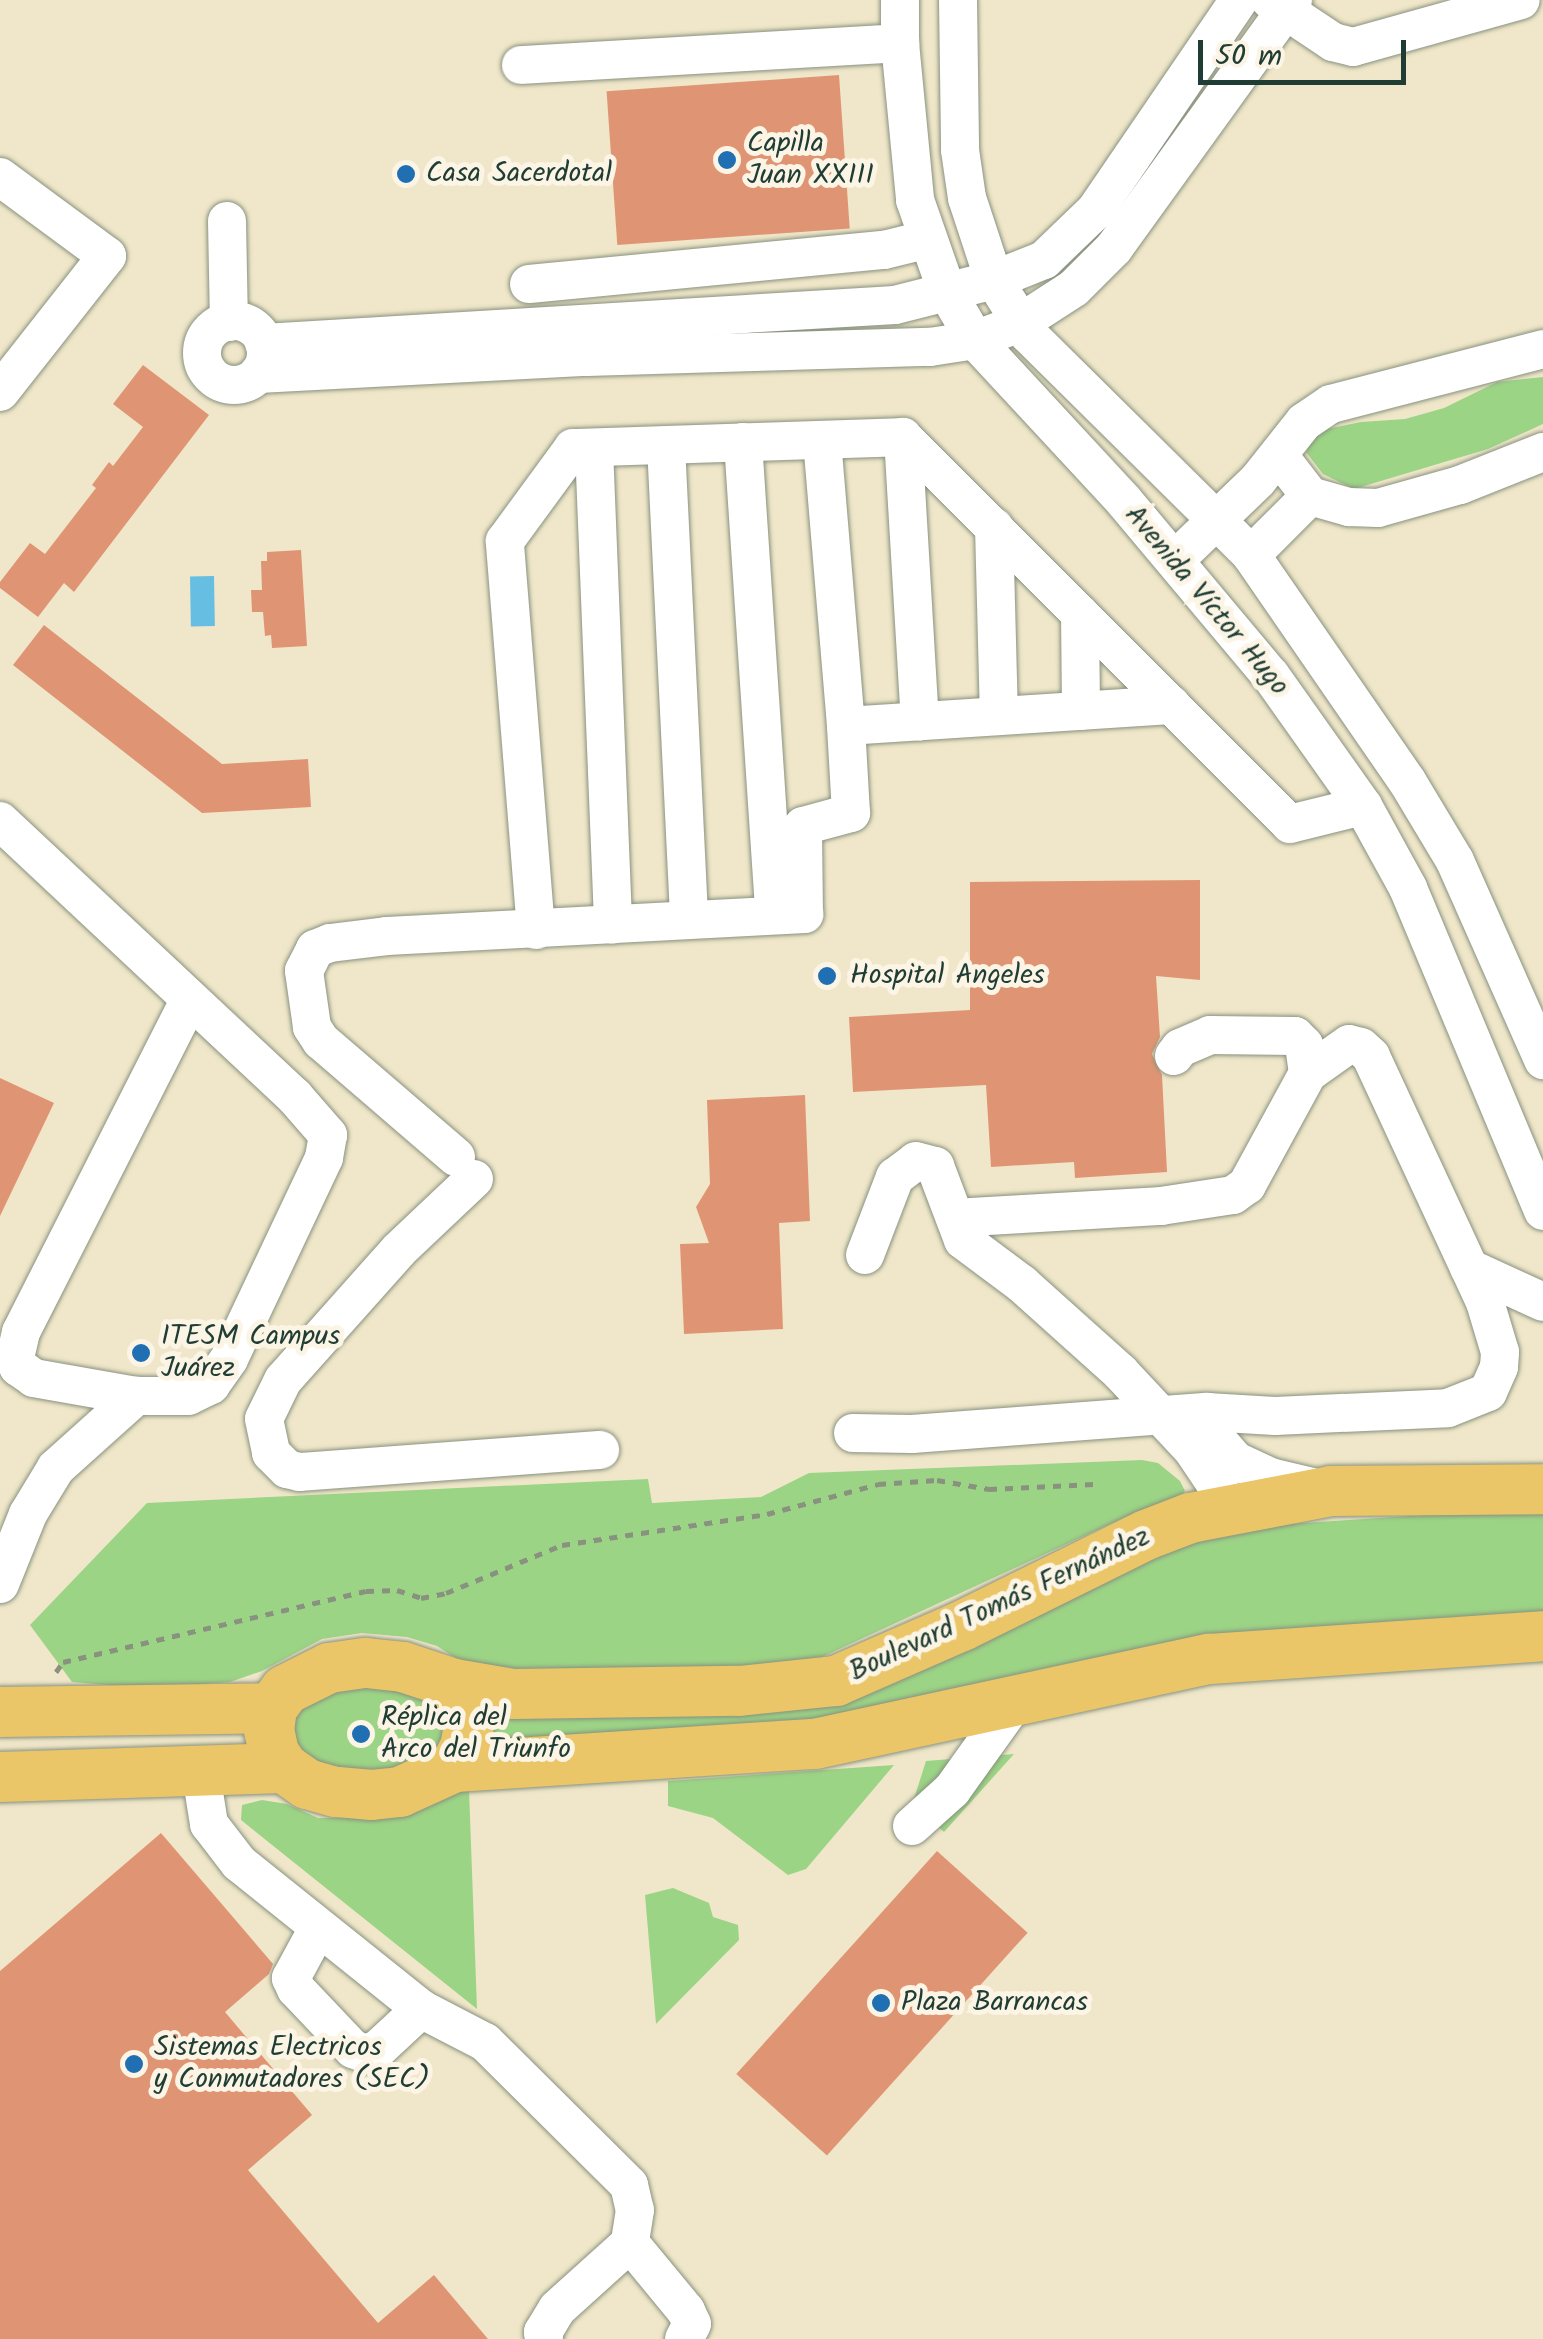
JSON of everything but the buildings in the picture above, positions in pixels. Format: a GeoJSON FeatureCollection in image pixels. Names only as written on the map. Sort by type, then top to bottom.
{"type":"FeatureCollection","features":[{"type":"Feature","properties":{"kind":"main road","name":"Boulevard Tomás Fernández"},"geometry":{"type":"LineString","coordinates":[[454,1684],[514,1694],[739,1691],[836,1681],[962,1626],[1146,1534],[1233,1510],[1330,1492],[1543,1489]]}},
{"type":"Feature","properties":{"kind":"main road"},"geometry":{"type":"LineString","coordinates":[[454,1767],[465,1747],[470,1720],[454,1684],[403,1667],[347,1666],[308,1676],[285,1690],[272,1708],[269,1730],[274,1753],[284,1768],[307,1784],[335,1792],[372,1795],[414,1787],[454,1767],[815,1744],[1209,1659],[1543,1636]]}},
{"type":"Feature","properties":{"kind":"main road"},"geometry":{"type":"LineString","coordinates":[[24,1710],[272,1708]]}},
{"type":"Feature","properties":{"kind":"main road"},"geometry":{"type":"LineString","coordinates":[[0,1776],[201,1774],[284,1768]]}},
{"type":"Feature","properties":{"kind":"street","name":"Avenida Víctor Hugo"},"geometry":{"type":"LineString","coordinates":[[900,0],[909,153],[926,240],[947,292],[975,340],[1175,560],[1271,676],[1363,806],[1408,888],[1543,1211]]}},
{"type":"Feature","properties":{"kind":"street","name":"Avenida Víctor Hugo"},"geometry":{"type":"LineString","coordinates":[[958,0],[960,150],[966,198],[994,280],[1020,324],[1219,519],[1251,556],[1407,781],[1456,861],[1543,1060]]}},
{"type":"Feature","properties":{"kind":"street"},"geometry":{"type":"LineString","coordinates":[[261,359],[250,326],[229,322],[218,325],[204,342],[202,353],[208,373],[227,384],[238,385],[261,359],[586,339],[894,305],[994,280],[1044,260],[1065,244],[1095,211],[1239,0]]}},
{"type":"Feature","properties":{"kind":"street"},"geometry":{"type":"LineString","coordinates":[[586,339],[845,350],[930,348],[975,340],[1020,324],[1074,288],[1149,204],[1283,3],[1333,42],[1354,47],[1520,0]]}},
{"type":"Feature","properties":{"kind":"street"},"geometry":{"type":"LineString","coordinates":[[521,66],[900,43]]}},
{"type":"Feature","properties":{"kind":"street"},"geometry":{"type":"LineString","coordinates":[[909,153],[960,150]]}},
{"type":"Feature","properties":{"kind":"street"},"geometry":{"type":"LineString","coordinates":[[0,177],[107,256],[0,392]]}},
{"type":"Feature","properties":{"kind":"street"},"geometry":{"type":"LineString","coordinates":[[1114,178],[1149,204]]}},
{"type":"Feature","properties":{"kind":"street"},"geometry":{"type":"LineString","coordinates":[[227,221],[229,322]]}},
{"type":"Feature","properties":{"kind":"street"},"geometry":{"type":"LineString","coordinates":[[529,284],[884,250],[926,240]]}},
{"type":"Feature","properties":{"kind":"street"},"geometry":{"type":"LineString","coordinates":[[840,309],[845,350]]}},
{"type":"Feature","properties":{"kind":"street"},"geometry":{"type":"LineString","coordinates":[[1175,560],[1280,457],[1304,422],[1331,404],[1543,349]]}},
{"type":"Feature","properties":{"kind":"street"},"geometry":{"type":"LineString","coordinates":[[903,437],[920,722]]}},
{"type":"Feature","properties":{"kind":"street"},"geometry":{"type":"LineString","coordinates":[[536,930],[506,541],[573,448],[903,437],[1290,824],[1363,806]]}},
{"type":"Feature","properties":{"kind":"street"},"geometry":{"type":"LineString","coordinates":[[600,1450],[300,1472],[287,1469],[270,1453],[264,1419],[283,1380],[399,1250],[465,1168],[394,1099],[321,1041],[312,1027],[304,971],[314,949],[330,942],[804,914],[803,826],[851,813],[822,440]]}},
{"type":"Feature","properties":{"kind":"street"},"geometry":{"type":"LineString","coordinates":[[743,442],[774,914]]}},
{"type":"Feature","properties":{"kind":"street"},"geometry":{"type":"LineString","coordinates":[[666,445],[689,918]]}},
{"type":"Feature","properties":{"kind":"street"},"geometry":{"type":"LineString","coordinates":[[594,448],[613,924]]}},
{"type":"Feature","properties":{"kind":"street"},"geometry":{"type":"LineString","coordinates":[[1280,457],[1310,496],[1349,507],[1394,505],[1505,470],[1543,452]]}},
{"type":"Feature","properties":{"kind":"street"},"geometry":{"type":"LineString","coordinates":[[1251,556],[1310,496]]}},
{"type":"Feature","properties":{"kind":"street"},"geometry":{"type":"LineString","coordinates":[[994,528],[1000,716]]}},
{"type":"Feature","properties":{"kind":"street"},"geometry":{"type":"LineString","coordinates":[[1080,614],[1081,711]]}},
{"type":"Feature","properties":{"kind":"street"},"geometry":{"type":"LineString","coordinates":[[846,726],[1171,705]]}},
{"type":"Feature","properties":{"kind":"street"},"geometry":{"type":"LineString","coordinates":[[0,821],[314,1116],[328,1135],[328,1146],[220,1374],[200,1392],[188,1396],[136,1396],[34,1378],[18,1367],[16,1346],[189,1001]]}},
{"type":"Feature","properties":{"kind":"street"},"geometry":{"type":"LineString","coordinates":[[1408,888],[1456,861]]}},
{"type":"Feature","properties":{"kind":"street"},"geometry":{"type":"LineString","coordinates":[[1174,1056],[1180,1048],[1210,1035],[1294,1036],[1304,1045],[1308,1073]]}},
{"type":"Feature","properties":{"kind":"street"},"geometry":{"type":"LineString","coordinates":[[853,1434],[1207,1412],[1243,1416],[1382,1414],[1474,1401],[1488,1392],[1499,1367],[1500,1352],[1485,1302],[1371,1056],[1349,1044],[1308,1073],[1247,1185],[1232,1195],[1215,1201],[1144,1208],[955,1218]]}},
{"type":"Feature","properties":{"kind":"street"},"geometry":{"type":"LineString","coordinates":[[865,1255],[896,1177],[916,1160],[935,1166],[963,1240],[1022,1284],[1120,1372],[1192,1449],[1233,1510]]}},
{"type":"Feature","properties":{"kind":"street"},"geometry":{"type":"LineString","coordinates":[[1469,1268],[1543,1302]]}},
{"type":"Feature","properties":{"kind":"street"},"geometry":{"type":"LineString","coordinates":[[1485,1302],[1543,1327]]}},
{"type":"Feature","properties":{"kind":"street"},"geometry":{"type":"LineString","coordinates":[[0,1584],[28,1514],[56,1468],[136,1396]]}},
{"type":"Feature","properties":{"kind":"street"},"geometry":{"type":"LineString","coordinates":[[1207,1412],[1214,1436],[1236,1461],[1270,1477],[1330,1492]]}},
{"type":"Feature","properties":{"kind":"street"},"geometry":{"type":"LineString","coordinates":[[912,1826],[952,1790],[1015,1702]]}},
{"type":"Feature","properties":{"kind":"street"},"geometry":{"type":"LineString","coordinates":[[201,1774],[209,1824],[222,1847],[317,1930],[421,2009],[485,2042],[629,2185],[636,2210],[630,2243],[557,2309],[543,2332],[544,2339]]}},
{"type":"Feature","properties":{"kind":"street"},"geometry":{"type":"LineString","coordinates":[[317,1930],[292,1978],[296,1989],[353,2049],[366,2054],[378,2050],[421,2009]]}},
{"type":"Feature","properties":{"kind":"street"},"geometry":{"type":"LineString","coordinates":[[630,2243],[686,2311],[692,2324],[684,2339]]}},
{"type":"Feature","properties":{"kind":"path"},"geometry":{"type":"LineString","coordinates":[[24,1710],[63,1662],[366,1590],[398,1590],[421,1598],[446,1593],[562,1544],[767,1514],[878,1484],[936,1480],[989,1489],[1094,1484]]}},
{"type":"Feature","properties":{"kind":"green space"},"geometry":{"type":"Polygon","coordinates":[[[1543,377],[1543,424],[1488,449],[1354,489],[1323,474],[1306,452],[1317,431],[1405,419],[1444,408],[1497,382],[1543,377]]]}},
{"type":"Feature","properties":{"kind":"green space"},"geometry":{"type":"Polygon","coordinates":[[[1142,1460],[1158,1463],[1180,1481],[1185,1491],[1178,1499],[1123,1518],[822,1657],[780,1666],[495,1672],[465,1664],[437,1646],[407,1637],[362,1633],[322,1639],[262,1671],[230,1682],[144,1688],[72,1682],[30,1625],[147,1503],[648,1479],[652,1503],[761,1497],[809,1473],[1142,1460]]]}},
{"type":"Feature","properties":{"kind":"green space"},"geometry":{"type":"Polygon","coordinates":[[[1543,1507],[1543,1615],[851,1719],[484,1744],[489,1716],[798,1701],[1172,1549],[1260,1526],[1543,1507]]]}},
{"type":"Feature","properties":{"kind":"green space"},"geometry":{"type":"Polygon","coordinates":[[[358,1680],[445,1705],[450,1732],[431,1759],[355,1779],[296,1753],[293,1718],[301,1702],[358,1680]]]}},
{"type":"Feature","properties":{"kind":"green space"},"geometry":{"type":"Polygon","coordinates":[[[1014,1754],[944,1832],[912,1805],[926,1761],[1014,1754]]]}},
{"type":"Feature","properties":{"kind":"green space"},"geometry":{"type":"Polygon","coordinates":[[[894,1765],[806,1869],[788,1875],[713,1818],[668,1806],[668,1781],[894,1765]]]}},
{"type":"Feature","properties":{"kind":"green space"},"geometry":{"type":"Polygon","coordinates":[[[469,1789],[477,2009],[241,1820],[242,1805],[262,1800],[287,1804],[318,1818],[384,1818],[434,1796],[469,1789]]]}},
{"type":"Feature","properties":{"kind":"green space"},"geometry":{"type":"Polygon","coordinates":[[[673,1888],[709,1903],[713,1917],[738,1925],[739,1940],[656,2024],[645,1895],[673,1888]]]}},
{"type":"Feature","properties":{"kind":"water"},"geometry":{"type":"Polygon","coordinates":[[[190,576],[214,576],[215,626],[191,626],[190,576]]]}},
{"type":"Feature","properties":{"kind":"place","name":"Capilla Juan XXIII"},"geometry":{"type":"Point","coordinates":[727,160]}},
{"type":"Feature","properties":{"kind":"place","name":"Casa Sacerdotal"},"geometry":{"type":"Point","coordinates":[406,174]}},
{"type":"Feature","properties":{"kind":"place","name":"Hospital Angeles"},"geometry":{"type":"Point","coordinates":[827,976]}},
{"type":"Feature","properties":{"kind":"place","name":"ITESM Campus Juárez"},"geometry":{"type":"Point","coordinates":[141,1353]}},
{"type":"Feature","properties":{"kind":"place","name":"Réplica del Arco del Triunfo"},"geometry":{"type":"Point","coordinates":[361,1734]}},
{"type":"Feature","properties":{"kind":"place","name":"Plaza Barrancas"},"geometry":{"type":"Point","coordinates":[881,2003]}},
{"type":"Feature","properties":{"kind":"place","name":"Sistemas Electricos y Conmutadores (SEC)"},"geometry":{"type":"Point","coordinates":[134,2064]}}]}
